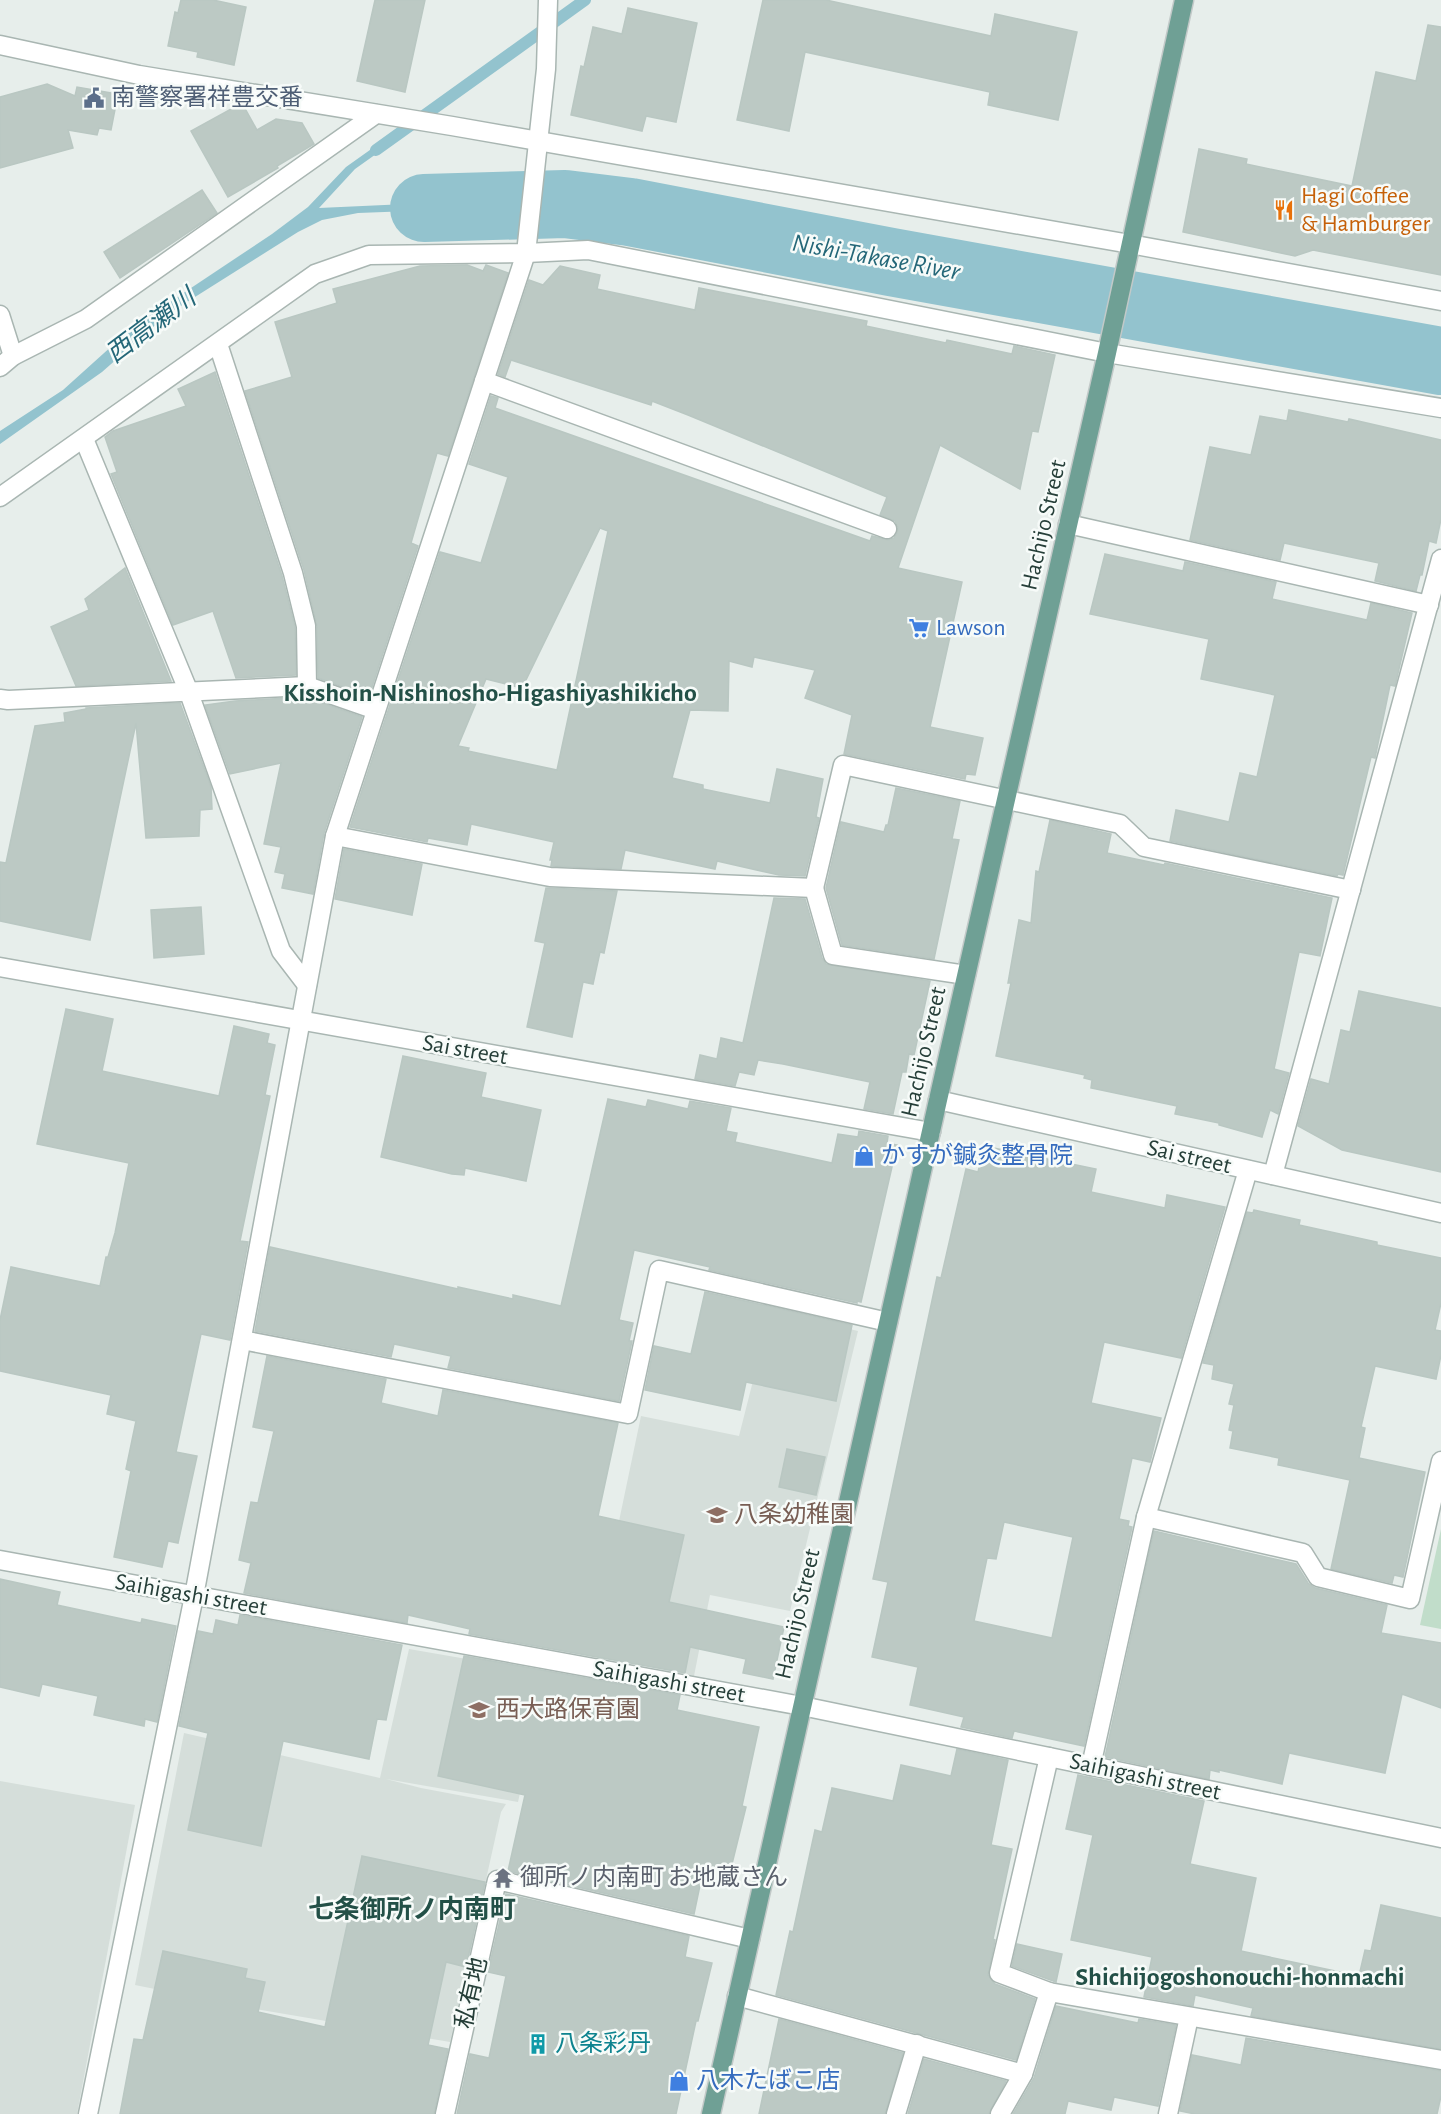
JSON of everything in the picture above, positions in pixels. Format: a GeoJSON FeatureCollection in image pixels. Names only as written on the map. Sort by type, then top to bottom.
{"type":"FeatureCollection","features":[{"type":"Feature","properties":{"kind":"main road","name":"Hachijo Street"},"geometry":{"type":"LineString","coordinates":[[711,2114],[1107,353],[1184,0]]}},
{"type":"Feature","properties":{"kind":"street"},"geometry":{"type":"LineString","coordinates":[[88,2114],[194,1596],[335,836],[527,247],[540,142],[546,69],[548,0]]}},
{"type":"Feature","properties":{"kind":"street"},"geometry":{"type":"LineString","coordinates":[[0,45],[139,75],[452,126],[1130,244],[1441,301]]}},
{"type":"Feature","properties":{"kind":"street"},"geometry":{"type":"LineString","coordinates":[[0,315],[7,361],[86,319],[385,115]]}},
{"type":"Feature","properties":{"kind":"street"},"geometry":{"type":"LineString","coordinates":[[0,497],[315,274],[369,255],[527,247],[588,250],[1107,353],[1441,408]]}},
{"type":"Feature","properties":{"kind":"street"},"geometry":{"type":"LineString","coordinates":[[218,344],[293,573],[306,626],[307,686]]}},
{"type":"Feature","properties":{"kind":"street"},"geometry":{"type":"LineString","coordinates":[[484,381],[887,530]]}},
{"type":"Feature","properties":{"kind":"street"},"geometry":{"type":"LineString","coordinates":[[84,439],[188,690],[281,951],[307,985]]}},
{"type":"Feature","properties":{"kind":"street"},"geometry":{"type":"LineString","coordinates":[[1068,524],[1429,605]]}},
{"type":"Feature","properties":{"kind":"street"},"geometry":{"type":"LineString","coordinates":[[1273,1175],[1441,559]]}},
{"type":"Feature","properties":{"kind":"street"},"geometry":{"type":"LineString","coordinates":[[0,699],[307,686],[376,710]]}},
{"type":"Feature","properties":{"kind":"street"},"geometry":{"type":"LineString","coordinates":[[966,975],[833,955],[814,888],[843,765],[1120,824],[1144,847],[1351,890]]}},
{"type":"Feature","properties":{"kind":"street"},"geometry":{"type":"LineString","coordinates":[[335,836],[550,877],[814,888]]}},
{"type":"Feature","properties":{"kind":"street","name":"Sai street"},"geometry":{"type":"LineString","coordinates":[[0,967],[931,1132]]}},
{"type":"Feature","properties":{"kind":"street","name":"Sai street"},"geometry":{"type":"LineString","coordinates":[[938,1100],[1441,1213]]}},
{"type":"Feature","properties":{"kind":"street"},"geometry":{"type":"LineString","coordinates":[[1091,1766],[1146,1517],[1248,1170]]}},
{"type":"Feature","properties":{"kind":"street"},"geometry":{"type":"LineString","coordinates":[[242,1340],[628,1414],[659,1270],[888,1322]]}},
{"type":"Feature","properties":{"kind":"street"},"geometry":{"type":"LineString","coordinates":[[1146,1517],[1304,1552],[1318,1577],[1410,1599],[1441,1461]]}},
{"type":"Feature","properties":{"kind":"street","name":"Saihigashi street"},"geometry":{"type":"LineString","coordinates":[[0,1560],[802,1706],[1441,1838]]}},
{"type":"Feature","properties":{"kind":"street"},"geometry":{"type":"LineString","coordinates":[[1049,1757],[999,1973],[1049,1992],[1441,2060]]}},
{"type":"Feature","properties":{"kind":"street","name":"私有地"},"geometry":{"type":"LineString","coordinates":[[445,2114],[497,1880],[750,1939]]}},
{"type":"Feature","properties":{"kind":"street"},"geometry":{"type":"LineString","coordinates":[[1000,2114],[1023,2074],[1049,1992]]}},
{"type":"Feature","properties":{"kind":"street"},"geometry":{"type":"LineString","coordinates":[[737,1996],[1023,2074]]}},
{"type":"Feature","properties":{"kind":"street"},"geometry":{"type":"LineString","coordinates":[[1168,2114],[1189,2017]]}},
{"type":"Feature","properties":{"kind":"street"},"geometry":{"type":"LineString","coordinates":[[896,2114],[917,2044]]}},
{"type":"Feature","properties":{"kind":"shaded area","name":"八条幼稚園"},"geometry":{"type":"Polygon","coordinates":[[[771,1310],[858,1331],[790,1611],[710,1595],[694,1676],[591,1655],[641,1416],[739,1436],[771,1310]]]}},
{"type":"Feature","properties":{"kind":"shaded area"},"geometry":{"type":"Polygon","coordinates":[[[409,1649],[570,1677],[531,1744],[518,1802],[386,1779],[506,1804],[501,1812],[450,2042],[249,2008],[135,1985],[184,1733],[380,1778],[409,1649]]]}},
{"type":"Feature","properties":{"kind":"shaded area"},"geometry":{"type":"Polygon","coordinates":[[[0,1781],[135,1805],[77,2114],[0,2114],[0,1781]]]}},
{"type":"Feature","properties":{"kind":"green space"},"geometry":{"type":"Polygon","coordinates":[[[1441,1529],[1441,1629],[1420,1625],[1441,1529]]]}},
{"type":"Feature","properties":{"kind":"water","name":"西高瀬川"},"geometry":{"type":"Polygon","coordinates":[[[384,140],[393,142],[355,169],[319,208],[518,199],[516,207],[358,213],[322,220],[298,232],[168,314],[102,372],[0,444],[0,431],[63,390],[134,326],[272,234],[308,207],[346,167],[384,140]]]}},
{"type":"Feature","properties":{"kind":"building"},"geometry":{"type":"Polygon","coordinates":[[[181,0],[213,0],[246,7],[234,65],[197,57],[198,52],[168,46],[175,12],[178,13],[181,0]]]}},
{"type":"Feature","properties":{"kind":"building"},"geometry":{"type":"Polygon","coordinates":[[[375,0],[425,0],[405,92],[357,81],[375,0]]]}},
{"type":"Feature","properties":{"kind":"building"},"geometry":{"type":"Polygon","coordinates":[[[763,0],[826,0],[991,36],[995,14],[1077,32],[1058,120],[988,105],[990,92],[805,52],[789,131],[737,120],[763,0]]]}},
{"type":"Feature","properties":{"kind":"building"},"geometry":{"type":"Polygon","coordinates":[[[628,8],[697,23],[676,122],[646,116],[642,131],[571,115],[581,66],[584,67],[593,27],[622,34],[628,8]]]}},
{"type":"Feature","properties":{"kind":"building"},"geometry":{"type":"Polygon","coordinates":[[[1428,25],[1441,27],[1441,275],[1313,250],[1295,256],[1183,232],[1199,149],[1247,159],[1246,164],[1352,186],[1376,72],[1416,81],[1428,25]]]}},
{"type":"Feature","properties":{"kind":"building"},"geometry":{"type":"Polygon","coordinates":[[[47,84],[75,96],[77,87],[118,94],[111,130],[99,128],[97,135],[68,130],[73,148],[0,168],[0,97],[47,84]]]}},
{"type":"Feature","properties":{"kind":"building"},"geometry":{"type":"Polygon","coordinates":[[[242,103],[257,130],[276,119],[302,123],[314,144],[228,197],[191,131],[242,103]]]}},
{"type":"Feature","properties":{"kind":"building"},"geometry":{"type":"Polygon","coordinates":[[[202,190],[217,213],[120,278],[104,252],[202,190]]]}},
{"type":"Feature","properties":{"kind":"building"},"geometry":{"type":"Polygon","coordinates":[[[467,265],[483,271],[486,265],[508,273],[448,456],[437,453],[411,543],[418,546],[369,696],[318,678],[317,626],[304,570],[245,391],[292,377],[275,322],[337,303],[333,289],[420,266],[467,265]]]}},
{"type":"Feature","properties":{"kind":"building"},"geometry":{"type":"Polygon","coordinates":[[[560,266],[600,275],[597,289],[695,310],[699,288],[867,321],[866,326],[946,343],[947,340],[1012,354],[1014,346],[1055,355],[1038,432],[1032,431],[1020,489],[940,445],[898,568],[962,582],[930,727],[983,738],[975,775],[966,774],[965,779],[844,754],[852,715],[805,698],[815,670],[754,657],[752,667],[729,661],[728,711],[690,710],[672,778],[703,785],[703,789],[770,803],[777,769],[823,779],[816,817],[819,818],[805,876],[779,875],[717,861],[715,869],[625,850],[621,869],[551,866],[554,842],[471,824],[467,845],[428,838],[427,842],[350,827],[440,552],[481,563],[508,477],[469,464],[491,396],[498,398],[495,408],[870,541],[872,536],[888,540],[894,538],[897,533],[898,527],[895,521],[880,515],[887,497],[688,415],[652,401],[651,405],[511,360],[505,377],[498,374],[529,280],[543,285],[560,266]],[[600,528],[522,688],[486,679],[458,746],[469,748],[468,751],[557,770],[608,531],[600,528]]]}},
{"type":"Feature","properties":{"kind":"building"},"geometry":{"type":"Polygon","coordinates":[[[215,372],[282,576],[295,627],[296,675],[236,678],[213,611],[173,625],[111,474],[117,472],[105,437],[113,431],[186,406],[178,389],[215,372]]]}},
{"type":"Feature","properties":{"kind":"building"},"geometry":{"type":"Polygon","coordinates":[[[1289,410],[1348,422],[1349,419],[1441,440],[1441,519],[1436,543],[1429,541],[1416,591],[1375,581],[1379,563],[1284,543],[1280,560],[1190,540],[1210,447],[1251,455],[1260,416],[1287,421],[1289,410]]]}},
{"type":"Feature","properties":{"kind":"building"},"geometry":{"type":"Polygon","coordinates":[[[1105,554],[1183,571],[1185,562],[1276,582],[1272,599],[1367,620],[1371,603],[1412,613],[1395,686],[1390,685],[1375,758],[1371,757],[1343,875],[1338,874],[1337,876],[1170,841],[1176,810],[1229,822],[1240,773],[1257,777],[1275,695],[1201,679],[1209,639],[1090,614],[1105,554]]]}},
{"type":"Feature","properties":{"kind":"building"},"geometry":{"type":"Polygon","coordinates":[[[125,568],[171,681],[76,686],[51,627],[89,610],[85,599],[125,568]]]}},
{"type":"Feature","properties":{"kind":"building"},"geometry":{"type":"Polygon","coordinates":[[[305,697],[362,717],[324,833],[313,894],[282,888],[285,874],[275,872],[281,847],[264,844],[281,763],[230,774],[205,705],[305,697]]]}},
{"type":"Feature","properties":{"kind":"building"},"geometry":{"type":"Polygon","coordinates":[[[180,703],[211,787],[212,809],[200,810],[199,836],[146,838],[136,723],[90,940],[0,921],[0,862],[6,863],[35,726],[65,722],[64,713],[86,708],[180,703]]]}},
{"type":"Feature","properties":{"kind":"building"},"geometry":{"type":"Polygon","coordinates":[[[896,788],[960,801],[952,839],[959,840],[934,959],[842,945],[826,888],[841,822],[884,832],[888,825],[896,788]]]}},
{"type":"Feature","properties":{"kind":"building"},"geometry":{"type":"Polygon","coordinates":[[[1050,820],[1111,834],[1107,853],[1332,898],[1320,956],[1299,952],[1274,1069],[1289,1073],[1278,1114],[1270,1110],[1262,1137],[1219,1125],[1219,1123],[1175,1114],[1177,1106],[1091,1088],[1092,1080],[1084,1078],[1085,1075],[996,1056],[1011,983],[1008,983],[1019,920],[1031,923],[1036,871],[1039,872],[1050,820]]]}},
{"type":"Feature","properties":{"kind":"building"},"geometry":{"type":"Polygon","coordinates":[[[344,849],[422,864],[412,915],[335,899],[344,849]]]}},
{"type":"Feature","properties":{"kind":"building"},"geometry":{"type":"Polygon","coordinates":[[[546,888],[617,891],[604,953],[600,952],[593,984],[583,982],[572,1037],[527,1027],[545,943],[535,941],[546,888]]]}},
{"type":"Feature","properties":{"kind":"building"},"geometry":{"type":"Polygon","coordinates":[[[774,898],[805,899],[822,958],[826,964],[930,981],[914,1055],[909,1054],[906,1072],[902,1072],[893,1114],[864,1109],[870,1082],[783,1064],[758,1060],[754,1075],[739,1072],[735,1086],[695,1079],[700,1055],[717,1059],[721,1038],[743,1043],[774,898]]]}},
{"type":"Feature","properties":{"kind":"building"},"geometry":{"type":"Polygon","coordinates":[[[201,907],[204,954],[154,958],[151,910],[201,907]]]}},
{"type":"Feature","properties":{"kind":"building"},"geometry":{"type":"Polygon","coordinates":[[[1359,991],[1441,1008],[1441,1172],[1342,1150],[1298,1126],[1311,1079],[1329,1084],[1341,1030],[1350,1032],[1359,991]]]}},
{"type":"Feature","properties":{"kind":"building"},"geometry":{"type":"Polygon","coordinates":[[[66,1009],[113,1019],[102,1071],[219,1096],[234,1026],[269,1034],[267,1043],[275,1045],[265,1095],[270,1096],[240,1241],[248,1242],[230,1340],[201,1334],[176,1452],[197,1456],[178,1543],[168,1541],[162,1567],[114,1557],[131,1471],[126,1469],[136,1421],[107,1414],[111,1395],[0,1371],[0,1320],[11,1267],[100,1286],[106,1257],[108,1257],[115,1233],[129,1163],[37,1144],[66,1009]]]}},
{"type":"Feature","properties":{"kind":"building"},"geometry":{"type":"Polygon","coordinates":[[[403,1056],[486,1073],[481,1097],[541,1110],[526,1181],[465,1168],[464,1175],[452,1174],[381,1157],[403,1056]]]}},
{"type":"Feature","properties":{"kind":"building"},"geometry":{"type":"Polygon","coordinates":[[[608,1099],[646,1107],[648,1100],[688,1109],[690,1101],[731,1108],[726,1131],[737,1133],[735,1142],[832,1163],[838,1134],[858,1137],[859,1131],[888,1136],[887,1143],[897,1145],[861,1302],[857,1301],[857,1303],[709,1270],[710,1267],[634,1250],[619,1320],[633,1323],[629,1341],[632,1341],[619,1401],[448,1368],[451,1356],[394,1344],[391,1357],[255,1331],[270,1247],[458,1289],[458,1287],[513,1299],[513,1295],[561,1306],[608,1099]]]}},
{"type":"Feature","properties":{"kind":"building"},"geometry":{"type":"Polygon","coordinates":[[[984,1146],[1096,1169],[1091,1192],[1165,1208],[1167,1195],[1225,1207],[1181,1358],[1104,1342],[1091,1403],[1161,1418],[1150,1462],[1132,1458],[1119,1519],[1129,1521],[1128,1526],[1132,1527],[1084,1746],[1014,1731],[1012,1738],[961,1727],[964,1717],[910,1705],[918,1667],[872,1657],[888,1582],[873,1579],[937,1277],[941,1278],[966,1169],[978,1172],[984,1146]],[[1004,1522],[996,1559],[987,1558],[974,1621],[1052,1638],[1073,1537],[1004,1522]]]}},
{"type":"Feature","properties":{"kind":"building"},"geometry":{"type":"Polygon","coordinates":[[[1254,1210],[1300,1220],[1299,1225],[1377,1242],[1377,1245],[1441,1258],[1441,1303],[1435,1330],[1441,1331],[1441,1355],[1436,1379],[1375,1366],[1361,1427],[1365,1428],[1359,1458],[1425,1472],[1403,1577],[1394,1575],[1392,1583],[1331,1569],[1350,1480],[1278,1465],[1279,1458],[1230,1448],[1233,1431],[1229,1430],[1234,1405],[1229,1404],[1234,1384],[1212,1379],[1214,1365],[1203,1363],[1247,1212],[1253,1213],[1254,1210]]]}},
{"type":"Feature","properties":{"kind":"building"},"geometry":{"type":"Polygon","coordinates":[[[705,1292],[852,1325],[836,1401],[746,1382],[740,1410],[645,1390],[654,1346],[691,1354],[705,1292]]]}},
{"type":"Feature","properties":{"kind":"building"},"geometry":{"type":"Polygon","coordinates":[[[267,1356],[386,1379],[381,1403],[438,1416],[443,1390],[618,1423],[598,1516],[684,1535],[669,1602],[784,1627],[773,1679],[743,1673],[746,1659],[690,1647],[685,1673],[469,1634],[470,1629],[408,1615],[407,1623],[244,1593],[251,1563],[239,1560],[251,1502],[258,1503],[274,1431],[253,1427],[267,1356]]]}},
{"type":"Feature","properties":{"kind":"building"},"geometry":{"type":"Polygon","coordinates":[[[787,1449],[825,1457],[816,1495],[779,1487],[787,1449]]]}},
{"type":"Feature","properties":{"kind":"building"},"geometry":{"type":"Polygon","coordinates":[[[1154,1531],[1296,1564],[1308,1583],[1315,1588],[1387,1605],[1381,1633],[1441,1643],[1441,1708],[1402,1694],[1385,1773],[1289,1753],[1282,1784],[1219,1770],[1219,1772],[1210,1770],[1209,1779],[1105,1757],[1154,1531]]]}},
{"type":"Feature","properties":{"kind":"building"},"geometry":{"type":"Polygon","coordinates":[[[0,1579],[60,1592],[57,1605],[141,1623],[142,1619],[176,1626],[157,1722],[145,1719],[144,1726],[94,1715],[98,1696],[42,1684],[39,1696],[0,1687],[0,1579]]]}},
{"type":"Feature","properties":{"kind":"building"},"geometry":{"type":"Polygon","coordinates":[[[240,1615],[402,1645],[386,1720],[377,1719],[369,1759],[283,1741],[261,1846],[188,1830],[208,1733],[179,1726],[198,1631],[213,1634],[216,1620],[238,1625],[240,1615]]]}},
{"type":"Feature","properties":{"kind":"building"},"geometry":{"type":"Polygon","coordinates":[[[464,1656],[680,1695],[677,1710],[759,1727],[742,1806],[746,1807],[730,1872],[704,1866],[694,1914],[508,1871],[525,1795],[438,1776],[464,1656]]]}},
{"type":"Feature","properties":{"kind":"building"},"geometry":{"type":"Polygon","coordinates":[[[957,1749],[1008,1760],[991,1845],[1012,1849],[993,1939],[995,1940],[988,1975],[995,1984],[1035,1999],[1016,2060],[776,1995],[790,1931],[793,1932],[815,1830],[822,1832],[832,1788],[893,1801],[901,1765],[951,1776],[957,1749]]]}},
{"type":"Feature","properties":{"kind":"building"},"geometry":{"type":"Polygon","coordinates":[[[1078,1775],[1204,1801],[1190,1864],[1256,1878],[1241,1951],[1359,1976],[1365,1950],[1371,1951],[1381,1905],[1441,1918],[1441,2049],[1251,2016],[1253,2008],[1195,1995],[1193,2006],[1144,1997],[1152,1957],[1071,1940],[1093,1835],[1066,1829],[1078,1775]]]}},
{"type":"Feature","properties":{"kind":"building"},"geometry":{"type":"Polygon","coordinates":[[[362,1856],[485,1882],[466,1967],[446,1962],[428,2045],[448,2049],[434,2114],[120,2114],[134,2039],[143,2040],[163,1951],[247,1969],[245,1978],[265,1982],[258,2012],[325,2027],[362,1856]]]}},
{"type":"Feature","properties":{"kind":"building"},"geometry":{"type":"Polygon","coordinates":[[[506,1894],[689,1936],[685,1957],[712,1963],[698,2021],[696,2021],[676,2114],[457,2114],[470,2054],[489,2058],[506,1976],[488,1972],[506,1894]]]}},
{"type":"Feature","properties":{"kind":"building"},"geometry":{"type":"Polygon","coordinates":[[[1017,1944],[1062,1954],[1056,1982],[1012,1966],[1017,1944]]]}},
{"type":"Feature","properties":{"kind":"building"},"geometry":{"type":"Polygon","coordinates":[[[1056,2006],[1138,2023],[1139,2019],[1176,2025],[1158,2106],[1114,2097],[1111,2110],[1068,2101],[1065,2114],[1013,2114],[1034,2078],[1056,2006]]]}},
{"type":"Feature","properties":{"kind":"building"},"geometry":{"type":"Polygon","coordinates":[[[779,2019],[903,2053],[885,2114],[759,2114],[779,2019]]]}},
{"type":"Feature","properties":{"kind":"building"},"geometry":{"type":"Polygon","coordinates":[[[1246,2038],[1441,2071],[1441,2096],[1437,2114],[1195,2114],[1180,2111],[1192,2055],[1241,2065],[1246,2038]]]}},
{"type":"Feature","properties":{"kind":"building"},"geometry":{"type":"Polygon","coordinates":[[[924,2059],[1006,2081],[989,2114],[908,2114],[924,2059]]]}},
{"type":"Feature","properties":{"kind":"waterway"},"geometry":{"type":"LineString","coordinates":[[376,150],[585,0]]}},
{"type":"Feature","properties":{"kind":"waterway","name":"Nishi-Takase River"},"geometry":{"type":"LineString","coordinates":[[424,208],[565,204],[630,212],[891,262],[1441,361]]}},
{"type":"Feature","properties":{"kind":"place","name":"南警察署祥豊交番"},"geometry":{"type":"Point","coordinates":[94,98]}},
{"type":"Feature","properties":{"kind":"place","name":"Hagi Coffee & Hamburger"},"geometry":{"type":"Point","coordinates":[1284,210]}},
{"type":"Feature","properties":{"kind":"place","name":"Lawson"},"geometry":{"type":"Point","coordinates":[919,628]}},
{"type":"Feature","properties":{"kind":"place","name":"かすが鍼灸整骨院"},"geometry":{"type":"Point","coordinates":[864,1156]}},
{"type":"Feature","properties":{"kind":"place","name":"八条幼稚園"},"geometry":{"type":"Point","coordinates":[717,1515]}},
{"type":"Feature","properties":{"kind":"place","name":"西大路保育園"},"geometry":{"type":"Point","coordinates":[479,1710]}},
{"type":"Feature","properties":{"kind":"place","name":"御所ノ内南町 お地蔵さん"},"geometry":{"type":"Point","coordinates":[503,1878]}},
{"type":"Feature","properties":{"kind":"place","name":"八条彩丹"},"geometry":{"type":"Point","coordinates":[538,2044]}},
{"type":"Feature","properties":{"kind":"place","name":"八木たばこ店"},"geometry":{"type":"Point","coordinates":[679,2081]}},
{"type":"Feature","properties":{"kind":"district","name":"Kisshoin-Nishinosho-Higashiyashikicho"},"geometry":{"type":"Point","coordinates":[490,693]}},
{"type":"Feature","properties":{"kind":"district","name":"七条御所ノ内南町"},"geometry":{"type":"Point","coordinates":[412,1910]}},
{"type":"Feature","properties":{"kind":"district","name":"Shichijogoshonouchi-honmachi"},"geometry":{"type":"Point","coordinates":[1240,1977]}}]}
